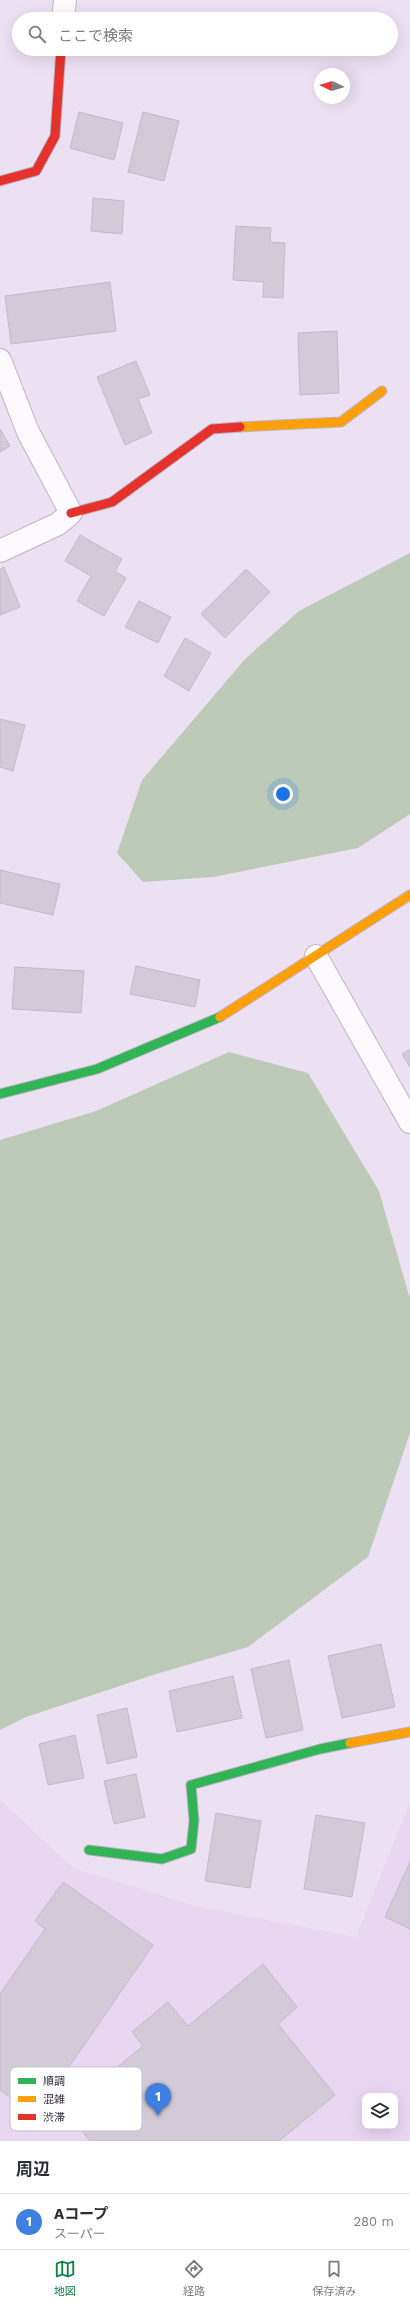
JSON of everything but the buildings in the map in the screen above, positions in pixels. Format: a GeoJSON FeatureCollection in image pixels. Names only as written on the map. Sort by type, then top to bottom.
{"type":"FeatureCollection","features":[{"type":"Feature","properties":{"kind":"street"},"geometry":{"type":"LineString","coordinates":[[64,12],[65,0]]}},
{"type":"Feature","properties":{"kind":"street"},"geometry":{"type":"LineString","coordinates":[[0,181],[36,171],[55,136],[61,56]]}},
{"type":"Feature","properties":{"kind":"street"},"geometry":{"type":"LineString","coordinates":[[0,360],[28,432],[71,513]]}},
{"type":"Feature","properties":{"kind":"street"},"geometry":{"type":"LineString","coordinates":[[0,551],[58,524],[71,513],[112,502],[212,429],[341,422],[382,391]]}},
{"type":"Feature","properties":{"kind":"street"},"geometry":{"type":"LineString","coordinates":[[0,1094],[97,1069],[214,1020],[410,895]]}},
{"type":"Feature","properties":{"kind":"street"},"geometry":{"type":"LineString","coordinates":[[316,956],[410,1122]]}},
{"type":"Feature","properties":{"kind":"street"},"geometry":{"type":"LineString","coordinates":[[89,1850],[162,1859],[191,1849],[194,1821],[191,1785],[320,1749],[410,1732]]}},
{"type":"Feature","properties":{"kind":"shaded area"},"geometry":{"type":"Polygon","coordinates":[[[0,1799],[73,1868],[199,1907],[356,1937],[410,1803],[410,2141],[0,2141],[0,1799]]]}},
{"type":"Feature","properties":{"kind":"green space"},"geometry":{"type":"Polygon","coordinates":[[[410,553],[410,814],[358,848],[213,877],[143,882],[117,853],[142,780],[246,658],[299,611],[410,553]]]}},
{"type":"Feature","properties":{"kind":"green space"},"geometry":{"type":"Polygon","coordinates":[[[229,1052],[308,1073],[379,1191],[410,1299],[410,1433],[368,1557],[248,1647],[153,1675],[26,1717],[0,1730],[0,1140],[96,1111],[229,1052]]]}},
{"type":"Feature","properties":{"kind":"traffic: fast"},"geometry":{"type":"LineString","coordinates":[[0,1094],[97,1069],[220,1017]]}},
{"type":"Feature","properties":{"kind":"traffic: fast"},"geometry":{"type":"LineString","coordinates":[[89,1850],[162,1859],[191,1849],[194,1821],[191,1785],[320,1749],[350,1743]]}},
{"type":"Feature","properties":{"kind":"traffic: slow"},"geometry":{"type":"LineString","coordinates":[[240,427],[341,422],[382,391]]}},
{"type":"Feature","properties":{"kind":"traffic: slow"},"geometry":{"type":"LineString","coordinates":[[220,1017],[410,895]]}},
{"type":"Feature","properties":{"kind":"traffic: slow"},"geometry":{"type":"LineString","coordinates":[[350,1743],[410,1732]]}},
{"type":"Feature","properties":{"kind":"traffic: jam"},"geometry":{"type":"LineString","coordinates":[[0,181],[36,171],[55,136],[61,56]]}},
{"type":"Feature","properties":{"kind":"traffic: jam"},"geometry":{"type":"LineString","coordinates":[[71,513],[112,502],[212,429],[240,427]]}},
{"type":"Feature","properties":{"kind":"place","name":"Aコープ"},"geometry":{"type":"Point","coordinates":[158,2116]}}]}
